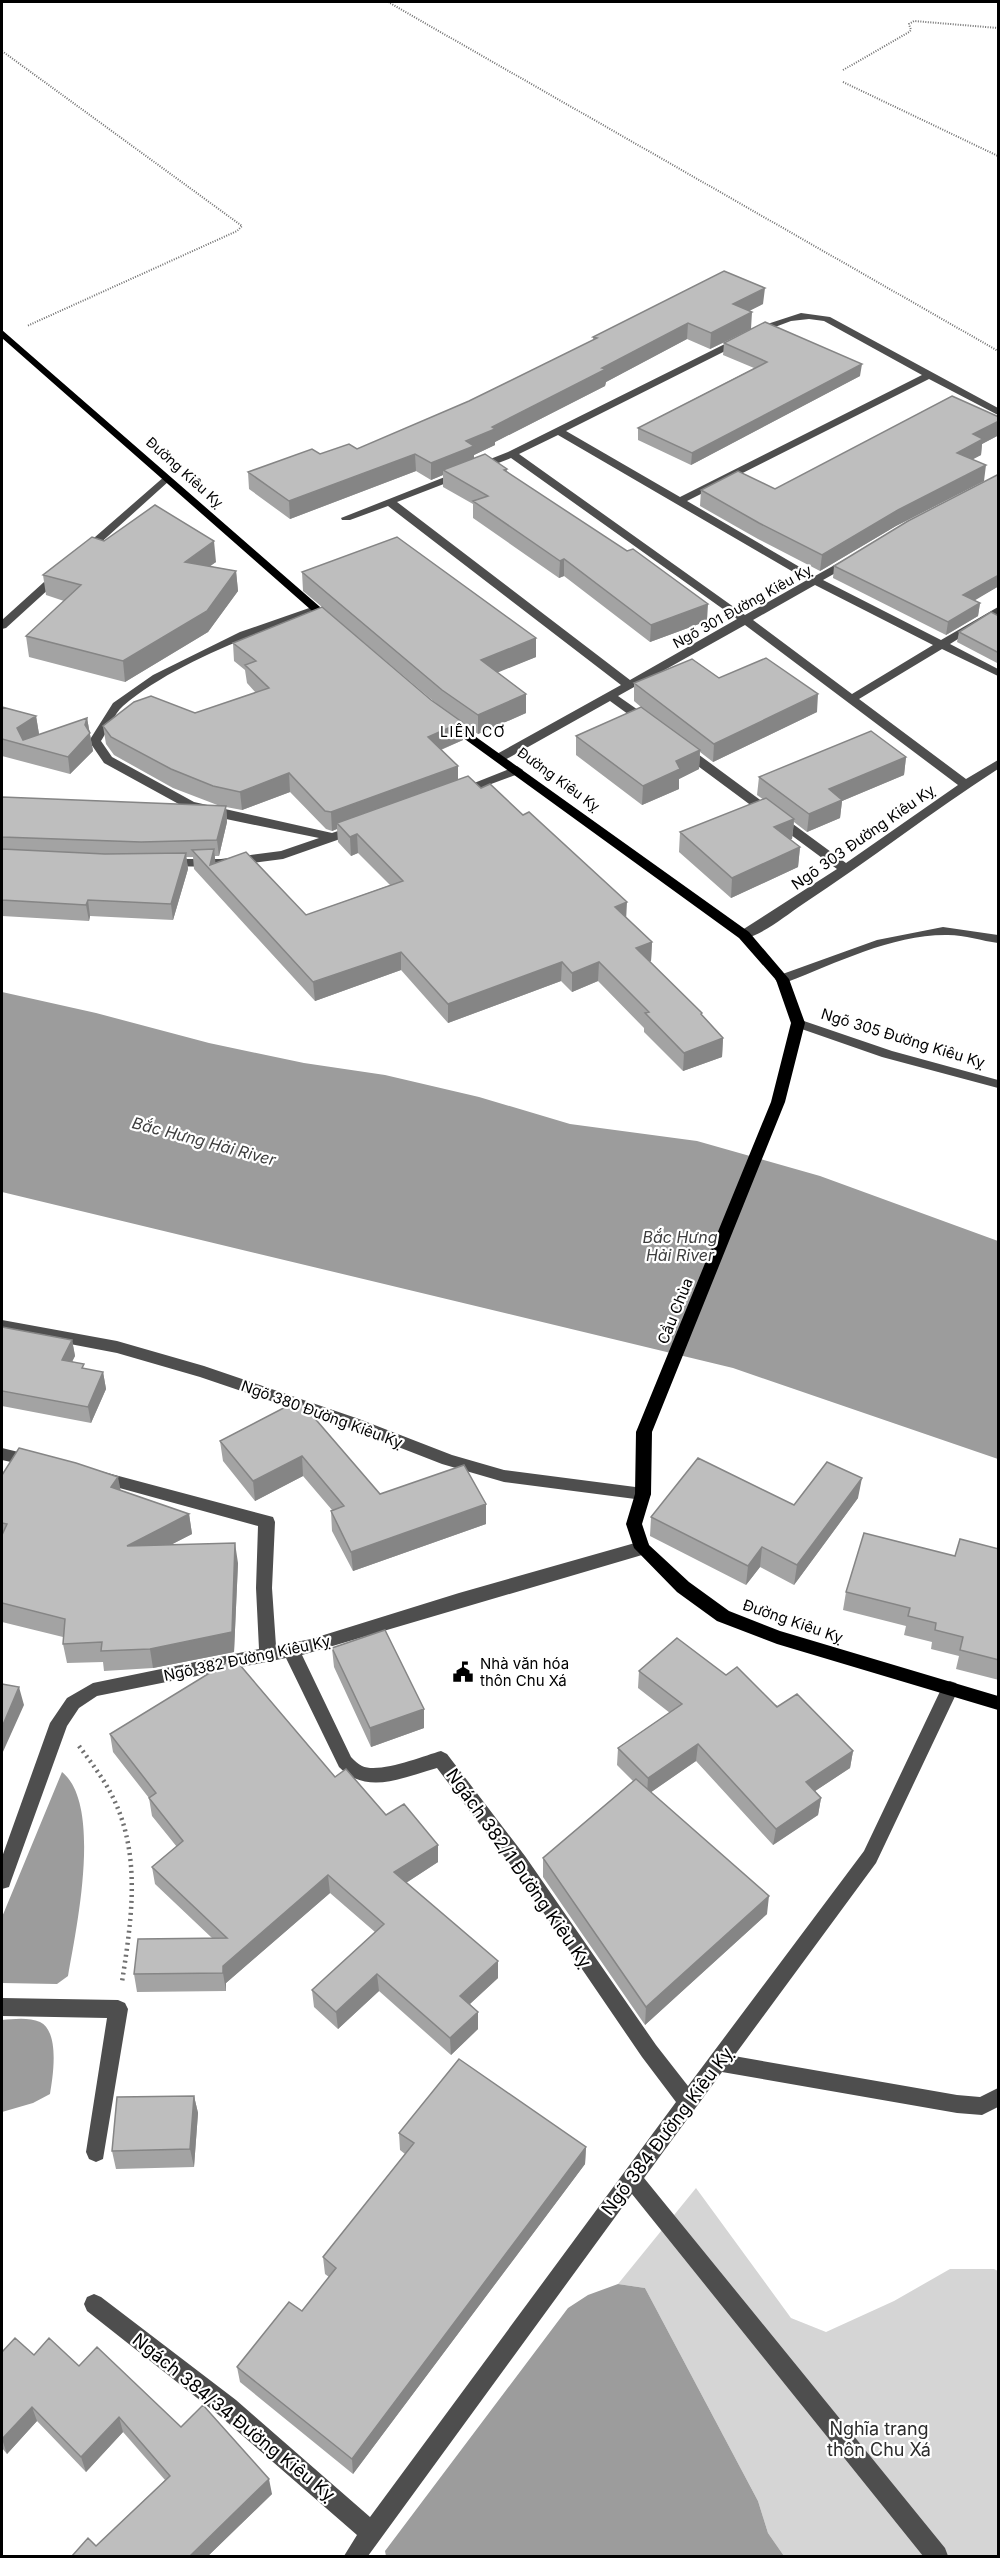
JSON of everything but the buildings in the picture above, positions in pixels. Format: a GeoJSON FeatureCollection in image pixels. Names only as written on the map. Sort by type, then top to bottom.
{"type":"FeatureCollection","features":[{"type":"Feature","properties":{"kind":"main road","name":"Đường Kiêu Kỵ"},"geometry":{"type":"LineString","coordinates":[[3,335],[341,631]]}},
{"type":"Feature","properties":{"kind":"main road","name":"Đường Kiêu Kỵ"},"geometry":{"type":"LineString","coordinates":[[437,713],[744,935],[782,980],[798,1023]]}},
{"type":"Feature","properties":{"kind":"main road","name":"Cầu Chùa"},"geometry":{"type":"LineString","coordinates":[[643,1494],[644,1432],[778,1102],[798,1023]]}},
{"type":"Feature","properties":{"kind":"main road"},"geometry":{"type":"LineString","coordinates":[[642,1548],[634,1524],[643,1494]]}},
{"type":"Feature","properties":{"kind":"main road","name":"Đường Kiêu Kỵ"},"geometry":{"type":"LineString","coordinates":[[642,1548],[683,1587],[723,1616],[777,1637],[999,1703]]}},
{"type":"Feature","properties":{"kind":"street"},"geometry":{"type":"LineString","coordinates":[[346,518],[512,454],[793,316],[808,314],[827,319],[999,412]]}},
{"type":"Feature","properties":{"kind":"street"},"geometry":{"type":"LineString","coordinates":[[680,501],[929,375]]}},
{"type":"Feature","properties":{"kind":"street"},"geometry":{"type":"LineString","coordinates":[[560,431],[816,581],[999,673]]}},
{"type":"Feature","properties":{"kind":"street"},"geometry":{"type":"LineString","coordinates":[[512,454],[747,621],[966,785]]}},
{"type":"Feature","properties":{"kind":"street"},"geometry":{"type":"LineString","coordinates":[[2,626],[165,479]]}},
{"type":"Feature","properties":{"kind":"street"},"geometry":{"type":"LineString","coordinates":[[390,502],[629,685]]}},
{"type":"Feature","properties":{"kind":"street","name":"Ngõ 301 Đường Kiêu Kỵ"},"geometry":{"type":"LineString","coordinates":[[499,758],[747,621],[863,553]]}},
{"type":"Feature","properties":{"kind":"street"},"geometry":{"type":"LineString","coordinates":[[315,609],[244,634],[158,676],[117,705],[94,741],[108,760],[190,805],[226,815],[333,837]]}},
{"type":"Feature","properties":{"kind":"street"},"geometry":{"type":"LineString","coordinates":[[850,699],[999,610]]}},
{"type":"Feature","properties":{"kind":"street"},"geometry":{"type":"LineString","coordinates":[[611,696],[847,870]]}},
{"type":"Feature","properties":{"kind":"street","name":"Ngõ 303 Đường Kiêu Kỵ"},"geometry":{"type":"LineString","coordinates":[[744,935],[797,904],[999,764]]}},
{"type":"Feature","properties":{"kind":"street"},"geometry":{"type":"LineString","coordinates":[[452,794],[517,770]]}},
{"type":"Feature","properties":{"kind":"street"},"geometry":{"type":"LineString","coordinates":[[152,863],[221,863],[284,855],[366,825]]}},
{"type":"Feature","properties":{"kind":"street"},"geometry":{"type":"LineString","coordinates":[[782,980],[906,937],[944,931],[999,939]]}},
{"type":"Feature","properties":{"kind":"street","name":"Ngõ 305 Đường Kiêu Kỵ"},"geometry":{"type":"LineString","coordinates":[[798,1023],[908,1060],[999,1084]]}},
{"type":"Feature","properties":{"kind":"street","name":"Ngõ 380 Đường Kiêu Kỵ"},"geometry":{"type":"LineString","coordinates":[[2,1326],[117,1347],[204,1372],[353,1423],[448,1460],[504,1476],[643,1494]]}},
{"type":"Feature","properties":{"kind":"street"},"geometry":{"type":"LineString","coordinates":[[2,1454],[48,1465]]}},
{"type":"Feature","properties":{"kind":"street"},"geometry":{"type":"LineString","coordinates":[[83,1473],[267,1522],[263,1564],[263,1610],[268,1655]]}},
{"type":"Feature","properties":{"kind":"street","name":"Ngõ 382 Đường Kiêu Kỵ"},"geometry":{"type":"LineString","coordinates":[[2,1881],[59,1723],[72,1703],[93,1690],[311,1646],[459,1600],[642,1548]]}},
{"type":"Feature","properties":{"kind":"street","name":"Ngách 382/1 Đường Kiêu Kỵ"},"geometry":{"type":"LineString","coordinates":[[291,1650],[345,1762],[354,1771],[365,1775],[381,1774],[441,1759],[519,1862],[649,2051],[688,2103]]}},
{"type":"Feature","properties":{"kind":"street","name":"Ngõ 384 Đường Kiêu Kỵ"},"geometry":{"type":"LineString","coordinates":[[355,2556],[870,1857],[950,1688]]}},
{"type":"Feature","properties":{"kind":"street"},"geometry":{"type":"LineString","coordinates":[[2,2007],[118,2009],[96,2152]]}},
{"type":"Feature","properties":{"kind":"street"},"geometry":{"type":"LineString","coordinates":[[719,2062],[957,2104],[982,2106],[999,2097]]}},
{"type":"Feature","properties":{"kind":"street"},"geometry":{"type":"LineString","coordinates":[[632,2179],[937,2556]]}},
{"type":"Feature","properties":{"kind":"street","name":"Ngách 384/34 Đường Kiêu Kỵ"},"geometry":{"type":"LineString","coordinates":[[94,2304],[228,2408],[372,2533]]}},
{"type":"Feature","properties":{"kind":"path"},"geometry":{"type":"LineString","coordinates":[[388,2],[999,351]]}},
{"type":"Feature","properties":{"kind":"path"},"geometry":{"type":"LineString","coordinates":[[843,70],[909,32],[911,30],[909,24],[914,21],[999,28]]}},
{"type":"Feature","properties":{"kind":"path"},"geometry":{"type":"LineString","coordinates":[[2,51],[242,226],[237,231],[3,335]]}},
{"type":"Feature","properties":{"kind":"path"},"geometry":{"type":"LineString","coordinates":[[843,82],[999,156]]}},
{"type":"Feature","properties":{"kind":"path"},"geometry":{"type":"LineString","coordinates":[[59,1723],[101,1776],[117,1804],[134,1868],[133,1908],[118,2009]]}},
{"type":"Feature","properties":{"kind":"green space","name":"Nghĩa trang thôn Chu Xá"},"geometry":{"type":"Polygon","coordinates":[[[696,2188],[791,2318],[826,2332],[894,2301],[950,2269],[994,2269],[998,2271],[998,2556],[784,2556],[768,2533],[758,2501],[645,2288],[618,2284],[696,2188]]]}},
{"type":"Feature","properties":{"kind":"water","name":"Bắc Hưng Hải River"},"geometry":{"type":"Polygon","coordinates":[[[2,992],[96,1013],[209,1043],[304,1063],[385,1075],[479,1097],[570,1124],[697,1141],[820,1176],[998,1241],[998,1459],[733,1368],[2,1192],[2,992]]]}},
{"type":"Feature","properties":{"kind":"water"},"geometry":{"type":"Polygon","coordinates":[[[62,1772],[74,1788],[81,1811],[84,1839],[80,1900],[68,1976],[57,1984],[2,1983],[2,1917],[62,1772]]]}},
{"type":"Feature","properties":{"kind":"water"},"geometry":{"type":"Polygon","coordinates":[[[26,2019],[40,2022],[50,2035],[54,2055],[50,2094],[33,2103],[2,2112],[2,2020],[26,2019]]]}},
{"type":"Feature","properties":{"kind":"water"},"geometry":{"type":"Polygon","coordinates":[[[618,2284],[645,2288],[758,2501],[768,2533],[784,2556],[386,2556],[385,2551],[568,2308],[588,2295],[618,2284]]]}},
{"type":"Feature","properties":{"kind":"place","name":"Nhà văn hóa thôn Chu Xá"},"geometry":{"type":"Point","coordinates":[463,1672]}},
{"type":"Feature","properties":{"kind":"district","name":"LIÊN CƠ"},"geometry":{"type":"Point","coordinates":[473,731]}}]}
